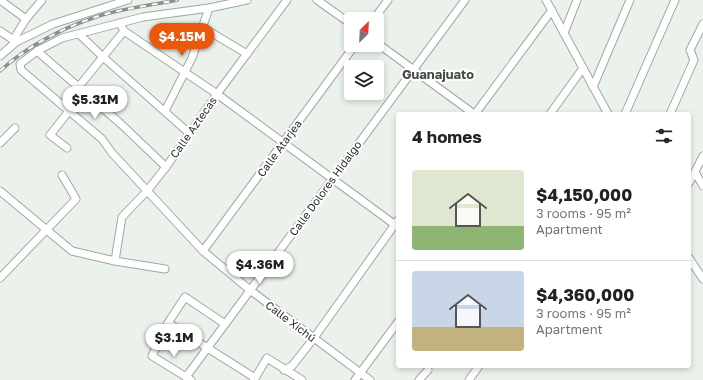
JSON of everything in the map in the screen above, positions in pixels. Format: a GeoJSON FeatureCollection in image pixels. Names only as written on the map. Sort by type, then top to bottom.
{"type":"FeatureCollection","features":[{"type":"Feature","properties":{"kind":"street"},"geometry":{"type":"LineString","coordinates":[[0,0],[26,19]]}},
{"type":"Feature","properties":{"kind":"street"},"geometry":{"type":"LineString","coordinates":[[0,56],[14,41],[26,19],[42,0]]}},
{"type":"Feature","properties":{"kind":"street"},"geometry":{"type":"LineString","coordinates":[[100,8],[103,0]]}},
{"type":"Feature","properties":{"kind":"street"},"geometry":{"type":"LineString","coordinates":[[14,41],[53,24],[128,0]]}},
{"type":"Feature","properties":{"kind":"street"},"geometry":{"type":"LineString","coordinates":[[166,167],[37,51],[62,38],[143,17],[209,8],[247,0]]}},
{"type":"Feature","properties":{"kind":"street","name":"Calle Aztecas"},"geometry":{"type":"LineString","coordinates":[[115,261],[122,217],[147,191],[166,167],[217,94],[287,0]]}},
{"type":"Feature","properties":{"kind":"street"},"geometry":{"type":"LineString","coordinates":[[318,0],[344,19]]}},
{"type":"Feature","properties":{"kind":"street"},"geometry":{"type":"LineString","coordinates":[[379,12],[388,0]]}},
{"type":"Feature","properties":{"kind":"street","name":"Calle Dolores Hidalgo"},"geometry":{"type":"LineString","coordinates":[[189,378],[207,348],[465,0]]}},
{"type":"Feature","properties":{"kind":"street"},"geometry":{"type":"LineString","coordinates":[[546,0],[607,112]]}},
{"type":"Feature","properties":{"kind":"street"},"geometry":{"type":"LineString","coordinates":[[564,33],[577,0]]}},
{"type":"Feature","properties":{"kind":"street"},"geometry":{"type":"LineString","coordinates":[[593,87],[630,0]]}},
{"type":"Feature","properties":{"kind":"street"},"geometry":{"type":"LineString","coordinates":[[626,112],[675,0]]}},
{"type":"Feature","properties":{"kind":"street"},"geometry":{"type":"LineString","coordinates":[[165,111],[185,73],[209,8]]}},
{"type":"Feature","properties":{"kind":"street"},"geometry":{"type":"LineString","coordinates":[[476,112],[552,10]]}},
{"type":"Feature","properties":{"kind":"street"},"geometry":{"type":"LineString","coordinates":[[120,23],[124,31],[217,94],[333,179],[396,222]]}},
{"type":"Feature","properties":{"kind":"street"},"geometry":{"type":"LineString","coordinates":[[671,112],[694,60],[690,50],[703,24]]}},
{"type":"Feature","properties":{"kind":"street"},"geometry":{"type":"LineString","coordinates":[[202,27],[247,54]]}},
{"type":"Feature","properties":{"kind":"street"},"geometry":{"type":"LineString","coordinates":[[0,31],[14,41]]}},
{"type":"Feature","properties":{"kind":"street"},"geometry":{"type":"LineString","coordinates":[[68,148],[50,135],[78,88],[124,31]]}},
{"type":"Feature","properties":{"kind":"street"},"geometry":{"type":"LineString","coordinates":[[79,34],[190,133]]}},
{"type":"Feature","properties":{"kind":"street"},"geometry":{"type":"LineString","coordinates":[[384,48],[472,112]]}},
{"type":"Feature","properties":{"kind":"street","name":"Calle Xichú"},"geometry":{"type":"LineString","coordinates":[[37,51],[20,64],[21,70],[102,139],[112,153],[203,251],[250,290],[370,380]]}},
{"type":"Feature","properties":{"kind":"street","name":"Calle Atarjea"},"geometry":{"type":"LineString","coordinates":[[203,251],[350,52]]}},
{"type":"Feature","properties":{"kind":"street"},"geometry":{"type":"LineString","coordinates":[[551,112],[583,68]]}},
{"type":"Feature","properties":{"kind":"street"},"geometry":{"type":"LineString","coordinates":[[0,143],[15,128]]}},
{"type":"Feature","properties":{"kind":"street"},"geometry":{"type":"LineString","coordinates":[[691,179],[703,156]]}},
{"type":"Feature","properties":{"kind":"street"},"geometry":{"type":"LineString","coordinates":[[695,172],[703,186]]}},
{"type":"Feature","properties":{"kind":"street"},"geometry":{"type":"LineString","coordinates":[[0,278],[76,199],[62,175]]}},
{"type":"Feature","properties":{"kind":"street"},"geometry":{"type":"LineString","coordinates":[[0,191],[72,251],[115,261],[165,268]]}},
{"type":"Feature","properties":{"kind":"street"},"geometry":{"type":"LineString","coordinates":[[284,370],[292,366],[314,338],[396,224]]}},
{"type":"Feature","properties":{"kind":"street"},"geometry":{"type":"LineString","coordinates":[[691,261],[703,279]]}},
{"type":"Feature","properties":{"kind":"street"},"geometry":{"type":"LineString","coordinates":[[189,378],[152,356],[168,323],[185,297],[225,324]]}},
{"type":"Feature","properties":{"kind":"street"},"geometry":{"type":"LineString","coordinates":[[168,323],[254,379],[267,358],[302,380]]}},
{"type":"Feature","properties":{"kind":"street"},"geometry":{"type":"LineString","coordinates":[[356,380],[396,325]]}},
{"type":"Feature","properties":{"kind":"street"},"geometry":{"type":"LineString","coordinates":[[468,380],[477,368]]}},
{"type":"Feature","properties":{"kind":"street"},"geometry":{"type":"LineString","coordinates":[[419,380],[428,370]]}},
{"type":"Feature","properties":{"kind":"railway"},"geometry":{"type":"LineString","coordinates":[[0,71],[33,46],[83,21],[136,7],[177,0]]}},
{"type":"Feature","properties":{"kind":"district","name":"Guanajuato"},"geometry":{"type":"Point","coordinates":[438,74]}}]}
